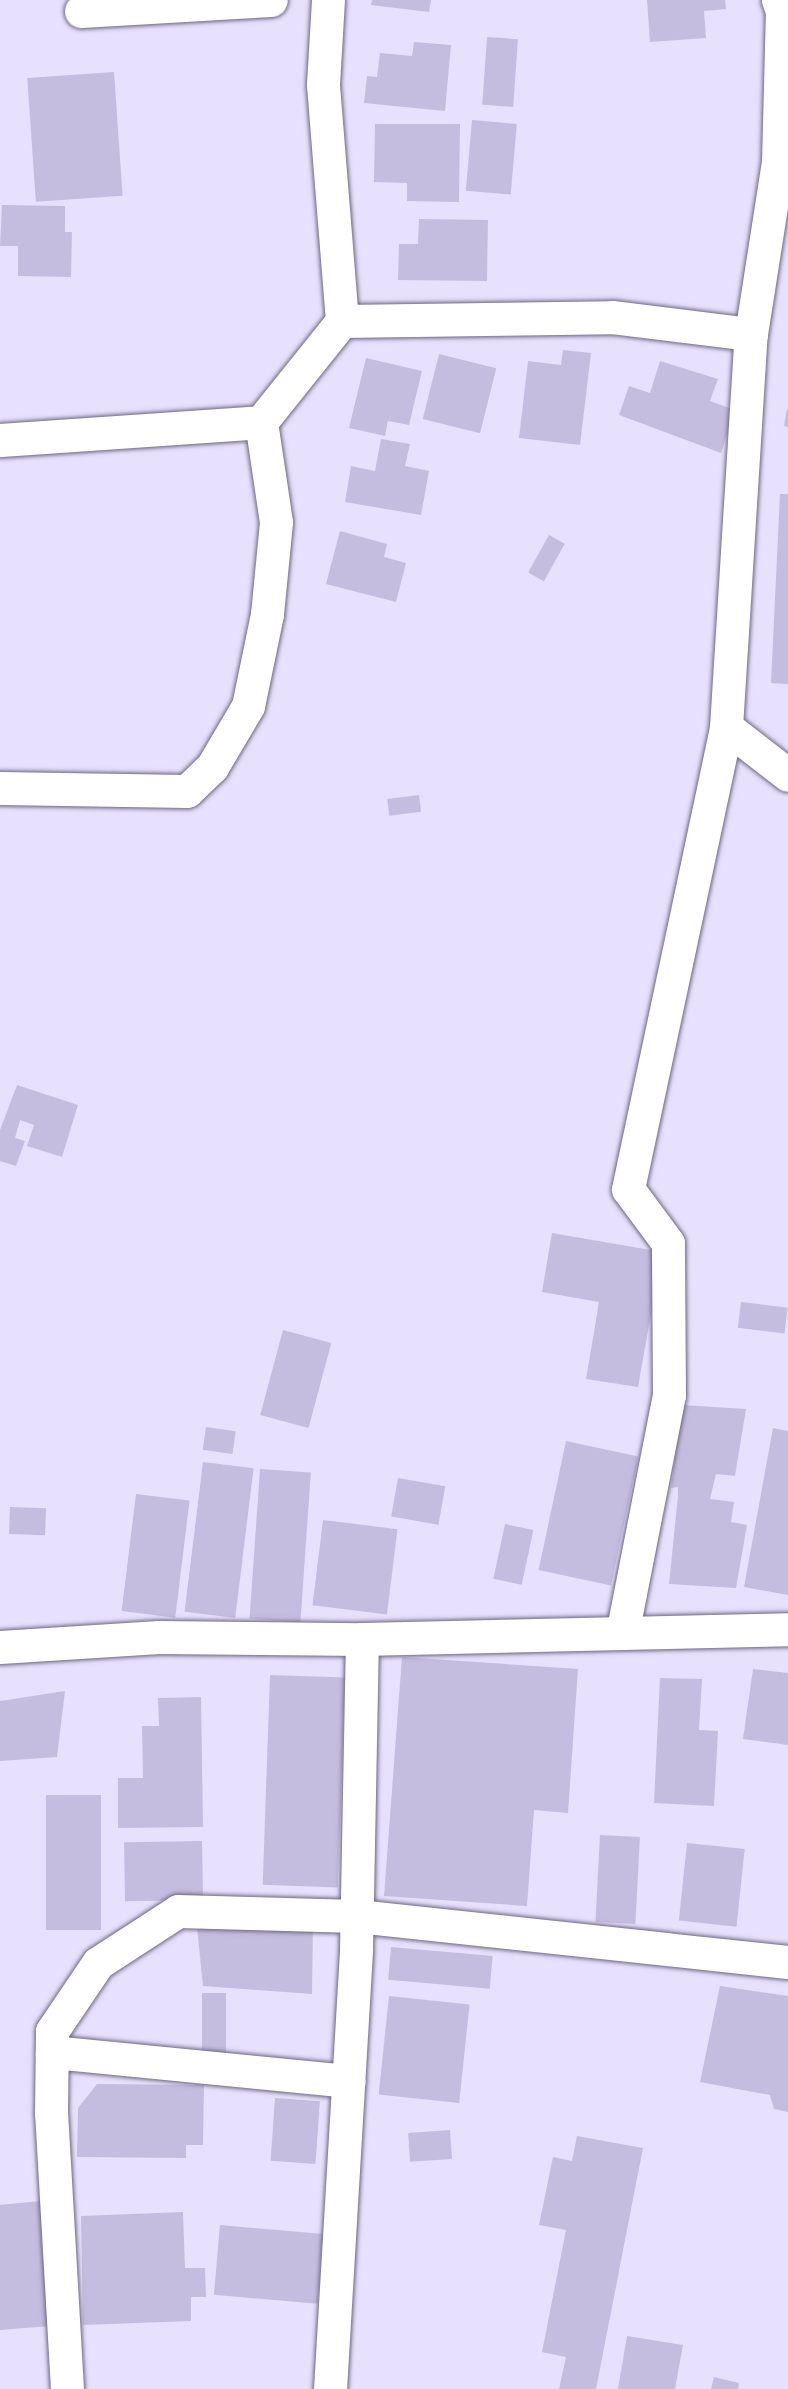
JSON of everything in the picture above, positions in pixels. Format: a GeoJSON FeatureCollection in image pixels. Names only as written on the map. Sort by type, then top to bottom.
{"type":"FeatureCollection","features":[{"type":"Feature","properties":{"kind":"street"},"geometry":{"type":"LineString","coordinates":[[81,11],[271,0]]}},
{"type":"Feature","properties":{"kind":"street"},"geometry":{"type":"LineString","coordinates":[[0,788],[187,791],[212,767],[248,706],[267,614],[276,522],[261,422],[342,321],[323,85],[328,0]]}},
{"type":"Feature","properties":{"kind":"street"},"geometry":{"type":"LineString","coordinates":[[623,1629],[669,1395],[668,1243],[628,1189],[726,727],[751,334],[777,235],[782,8]]}},
{"type":"Feature","properties":{"kind":"street"},"geometry":{"type":"LineString","coordinates":[[342,321],[612,317],[751,334]]}},
{"type":"Feature","properties":{"kind":"street"},"geometry":{"type":"LineString","coordinates":[[0,440],[261,422]]}},
{"type":"Feature","properties":{"kind":"street"},"geometry":{"type":"LineString","coordinates":[[726,727],[788,775]]}},
{"type":"Feature","properties":{"kind":"street"},"geometry":{"type":"LineString","coordinates":[[0,1647],[159,1636],[362,1639],[623,1629],[788,1629]]}},
{"type":"Feature","properties":{"kind":"street"},"geometry":{"type":"LineString","coordinates":[[330,2389],[357,1916],[362,1639]]}},
{"type":"Feature","properties":{"kind":"street"},"geometry":{"type":"LineString","coordinates":[[67,2389],[52,2031],[98,1963],[178,1911],[357,1916],[788,1962]]}},
{"type":"Feature","properties":{"kind":"street"},"geometry":{"type":"LineString","coordinates":[[52,2052],[349,2081]]}},
{"type":"Feature","properties":{"kind":"building"},"geometry":{"type":"Polygon","coordinates":[[[372,0],[431,0],[429,12],[371,5],[372,0]]]}},
{"type":"Feature","properties":{"kind":"building"},"geometry":{"type":"Polygon","coordinates":[[[647,0],[725,0],[726,9],[704,11],[706,38],[650,42],[647,0]]]}},
{"type":"Feature","properties":{"kind":"building"},"geometry":{"type":"Polygon","coordinates":[[[487,37],[518,39],[513,107],[482,105],[487,37]]]}},
{"type":"Feature","properties":{"kind":"building"},"geometry":{"type":"Polygon","coordinates":[[[414,42],[451,45],[445,111],[364,103],[367,76],[377,77],[380,53],[412,56],[414,42]]]}},
{"type":"Feature","properties":{"kind":"building"},"geometry":{"type":"Polygon","coordinates":[[[114,72],[123,196],[36,202],[27,78],[114,72]]]}},
{"type":"Feature","properties":{"kind":"building"},"geometry":{"type":"Polygon","coordinates":[[[472,120],[517,124],[511,195],[466,191],[472,120]]]}},
{"type":"Feature","properties":{"kind":"building"},"geometry":{"type":"Polygon","coordinates":[[[375,124],[460,124],[459,202],[407,201],[407,183],[374,182],[375,124]]]}},
{"type":"Feature","properties":{"kind":"building"},"geometry":{"type":"Polygon","coordinates":[[[2,205],[65,206],[65,232],[72,232],[71,277],[18,276],[18,246],[0,246],[2,205]]]}},
{"type":"Feature","properties":{"kind":"building"},"geometry":{"type":"Polygon","coordinates":[[[419,219],[488,220],[487,281],[398,280],[399,244],[418,244],[419,219]]]}},
{"type":"Feature","properties":{"kind":"building"},"geometry":{"type":"Polygon","coordinates":[[[563,350],[591,353],[580,445],[519,438],[528,361],[561,365],[563,350]]]}},
{"type":"Feature","properties":{"kind":"building"},"geometry":{"type":"Polygon","coordinates":[[[439,354],[496,368],[480,433],[423,419],[439,354]]]}},
{"type":"Feature","properties":{"kind":"building"},"geometry":{"type":"Polygon","coordinates":[[[366,358],[422,371],[409,425],[388,421],[385,436],[349,428],[366,358]]]}},
{"type":"Feature","properties":{"kind":"building"},"geometry":{"type":"Polygon","coordinates":[[[660,361],[718,379],[710,401],[735,410],[721,453],[619,415],[629,386],[650,393],[660,361]]]}},
{"type":"Feature","properties":{"kind":"building"},"geometry":{"type":"Polygon","coordinates":[[[788,409],[788,427],[784,426],[788,409]]]}},
{"type":"Feature","properties":{"kind":"building"},"geometry":{"type":"Polygon","coordinates":[[[381,439],[410,444],[405,466],[429,471],[421,515],[345,502],[351,466],[375,471],[381,439]]]}},
{"type":"Feature","properties":{"kind":"building"},"geometry":{"type":"Polygon","coordinates":[[[780,494],[788,494],[788,684],[771,683],[780,494]]]}},
{"type":"Feature","properties":{"kind":"building"},"geometry":{"type":"Polygon","coordinates":[[[340,531],[387,544],[384,557],[406,563],[396,602],[326,584],[340,531]]]}},
{"type":"Feature","properties":{"kind":"building"},"geometry":{"type":"Polygon","coordinates":[[[549,535],[565,544],[544,581],[528,573],[549,535]]]}},
{"type":"Feature","properties":{"kind":"building"},"geometry":{"type":"Polygon","coordinates":[[[419,795],[421,812],[389,816],[387,799],[419,795]]]}},
{"type":"Feature","properties":{"kind":"building"},"geometry":{"type":"Polygon","coordinates":[[[17,1085],[78,1105],[62,1157],[27,1146],[34,1125],[20,1120],[15,1138],[25,1141],[16,1166],[0,1161],[0,1130],[17,1085]]]}},
{"type":"Feature","properties":{"kind":"building"},"geometry":{"type":"Polygon","coordinates":[[[552,1233],[662,1252],[638,1387],[586,1379],[599,1302],[542,1292],[552,1233]]]}},
{"type":"Feature","properties":{"kind":"building"},"geometry":{"type":"Polygon","coordinates":[[[741,1302],[788,1308],[784,1334],[738,1328],[741,1302]]]}},
{"type":"Feature","properties":{"kind":"building"},"geometry":{"type":"Polygon","coordinates":[[[283,1330],[331,1343],[309,1428],[260,1415],[283,1330]]]}},
{"type":"Feature","properties":{"kind":"building"},"geometry":{"type":"Polygon","coordinates":[[[682,1405],[746,1409],[735,1476],[716,1474],[710,1499],[734,1502],[731,1522],[747,1525],[736,1588],[669,1584],[678,1496],[678,1487],[671,1488],[682,1405]]]}},
{"type":"Feature","properties":{"kind":"building"},"geometry":{"type":"Polygon","coordinates":[[[206,1427],[236,1431],[233,1454],[203,1450],[206,1427]]]}},
{"type":"Feature","properties":{"kind":"building"},"geometry":{"type":"Polygon","coordinates":[[[773,1428],[788,1431],[788,1595],[744,1587],[773,1428]]]}},
{"type":"Feature","properties":{"kind":"building"},"geometry":{"type":"Polygon","coordinates":[[[566,1441],[638,1456],[611,1586],[539,1570],[566,1441]]]}},
{"type":"Feature","properties":{"kind":"building"},"geometry":{"type":"Polygon","coordinates":[[[203,1462],[254,1468],[235,1618],[185,1612],[203,1462]]]}},
{"type":"Feature","properties":{"kind":"building"},"geometry":{"type":"Polygon","coordinates":[[[260,1469],[311,1473],[300,1622],[250,1619],[260,1469]]]}},
{"type":"Feature","properties":{"kind":"building"},"geometry":{"type":"Polygon","coordinates":[[[398,1478],[445,1486],[438,1525],[391,1516],[398,1478]]]}},
{"type":"Feature","properties":{"kind":"building"},"geometry":{"type":"Polygon","coordinates":[[[136,1494],[190,1501],[175,1618],[122,1611],[136,1494]]]}},
{"type":"Feature","properties":{"kind":"building"},"geometry":{"type":"Polygon","coordinates":[[[10,1507],[46,1508],[45,1535],[9,1534],[10,1507]]]}},
{"type":"Feature","properties":{"kind":"building"},"geometry":{"type":"Polygon","coordinates":[[[323,1520],[397,1529],[387,1614],[313,1605],[323,1520]]]}},
{"type":"Feature","properties":{"kind":"building"},"geometry":{"type":"Polygon","coordinates":[[[505,1524],[533,1530],[522,1585],[493,1579],[505,1524]]]}},
{"type":"Feature","properties":{"kind":"building"},"geometry":{"type":"Polygon","coordinates":[[[402,1657],[578,1669],[568,1813],[534,1810],[527,1906],[384,1896],[402,1657]]]}},
{"type":"Feature","properties":{"kind":"building"},"geometry":{"type":"Polygon","coordinates":[[[753,1669],[788,1673],[788,1745],[743,1739],[753,1669]]]}},
{"type":"Feature","properties":{"kind":"building"},"geometry":{"type":"Polygon","coordinates":[[[270,1675],[345,1678],[338,1887],[263,1885],[270,1675]]]}},
{"type":"Feature","properties":{"kind":"building"},"geometry":{"type":"Polygon","coordinates":[[[660,1678],[702,1679],[699,1730],[718,1731],[714,1806],[654,1803],[660,1678]]]}},
{"type":"Feature","properties":{"kind":"building"},"geometry":{"type":"Polygon","coordinates":[[[65,1691],[57,1757],[0,1761],[0,1701],[65,1691]]]}},
{"type":"Feature","properties":{"kind":"building"},"geometry":{"type":"Polygon","coordinates":[[[201,1697],[203,1827],[118,1828],[118,1778],[143,1778],[142,1726],[159,1726],[158,1698],[201,1697]]]}},
{"type":"Feature","properties":{"kind":"building"},"geometry":{"type":"Polygon","coordinates":[[[46,1795],[101,1795],[101,1930],[46,1930],[46,1795]]]}},
{"type":"Feature","properties":{"kind":"building"},"geometry":{"type":"Polygon","coordinates":[[[600,1835],[640,1837],[635,1924],[595,1922],[600,1835]]]}},
{"type":"Feature","properties":{"kind":"building"},"geometry":{"type":"Polygon","coordinates":[[[202,1841],[203,1900],[125,1901],[124,1842],[202,1841]]]}},
{"type":"Feature","properties":{"kind":"building"},"geometry":{"type":"Polygon","coordinates":[[[687,1843],[745,1849],[737,1927],[679,1921],[687,1843]]]}},
{"type":"Feature","properties":{"kind":"building"},"geometry":{"type":"Polygon","coordinates":[[[313,1923],[312,1994],[203,1986],[197,1927],[313,1923]]]}},
{"type":"Feature","properties":{"kind":"building"},"geometry":{"type":"Polygon","coordinates":[[[391,1947],[493,1956],[490,1989],[388,1980],[391,1947]]]}},
{"type":"Feature","properties":{"kind":"building"},"geometry":{"type":"Polygon","coordinates":[[[720,1986],[788,1996],[788,2112],[774,2109],[770,2095],[700,2082],[720,1986]]]}},
{"type":"Feature","properties":{"kind":"building"},"geometry":{"type":"Polygon","coordinates":[[[202,1993],[226,1993],[226,2057],[202,2057],[202,1993]]]}},
{"type":"Feature","properties":{"kind":"building"},"geometry":{"type":"Polygon","coordinates":[[[389,1996],[470,2004],[459,2103],[379,2094],[389,1996]]]}},
{"type":"Feature","properties":{"kind":"building"},"geometry":{"type":"Polygon","coordinates":[[[97,2084],[204,2085],[203,2145],[186,2145],[186,2158],[77,2157],[78,2108],[97,2084]]]}},
{"type":"Feature","properties":{"kind":"building"},"geometry":{"type":"Polygon","coordinates":[[[275,2098],[320,2101],[315,2164],[271,2161],[275,2098]]]}},
{"type":"Feature","properties":{"kind":"building"},"geometry":{"type":"Polygon","coordinates":[[[450,2130],[452,2159],[410,2162],[408,2133],[450,2130]]]}},
{"type":"Feature","properties":{"kind":"building"},"geometry":{"type":"Polygon","coordinates":[[[577,2136],[643,2148],[596,2389],[559,2389],[566,2357],[542,2352],[566,2230],[539,2225],[553,2157],[572,2161],[577,2136]]]}},
{"type":"Feature","properties":{"kind":"building"},"geometry":{"type":"Polygon","coordinates":[[[40,2201],[51,2326],[0,2330],[0,2205],[40,2201]]]}},
{"type":"Feature","properties":{"kind":"building"},"geometry":{"type":"Polygon","coordinates":[[[183,2212],[185,2268],[205,2268],[206,2297],[191,2297],[191,2321],[83,2325],[81,2216],[183,2212]]]}},
{"type":"Feature","properties":{"kind":"building"},"geometry":{"type":"Polygon","coordinates":[[[220,2225],[324,2234],[318,2304],[214,2295],[220,2225]]]}},
{"type":"Feature","properties":{"kind":"building"},"geometry":{"type":"Polygon","coordinates":[[[627,2336],[683,2345],[675,2389],[618,2389],[627,2336]]]}},
{"type":"Feature","properties":{"kind":"building"},"geometry":{"type":"Polygon","coordinates":[[[714,2377],[739,2383],[738,2389],[711,2389],[714,2377]]]}}]}
